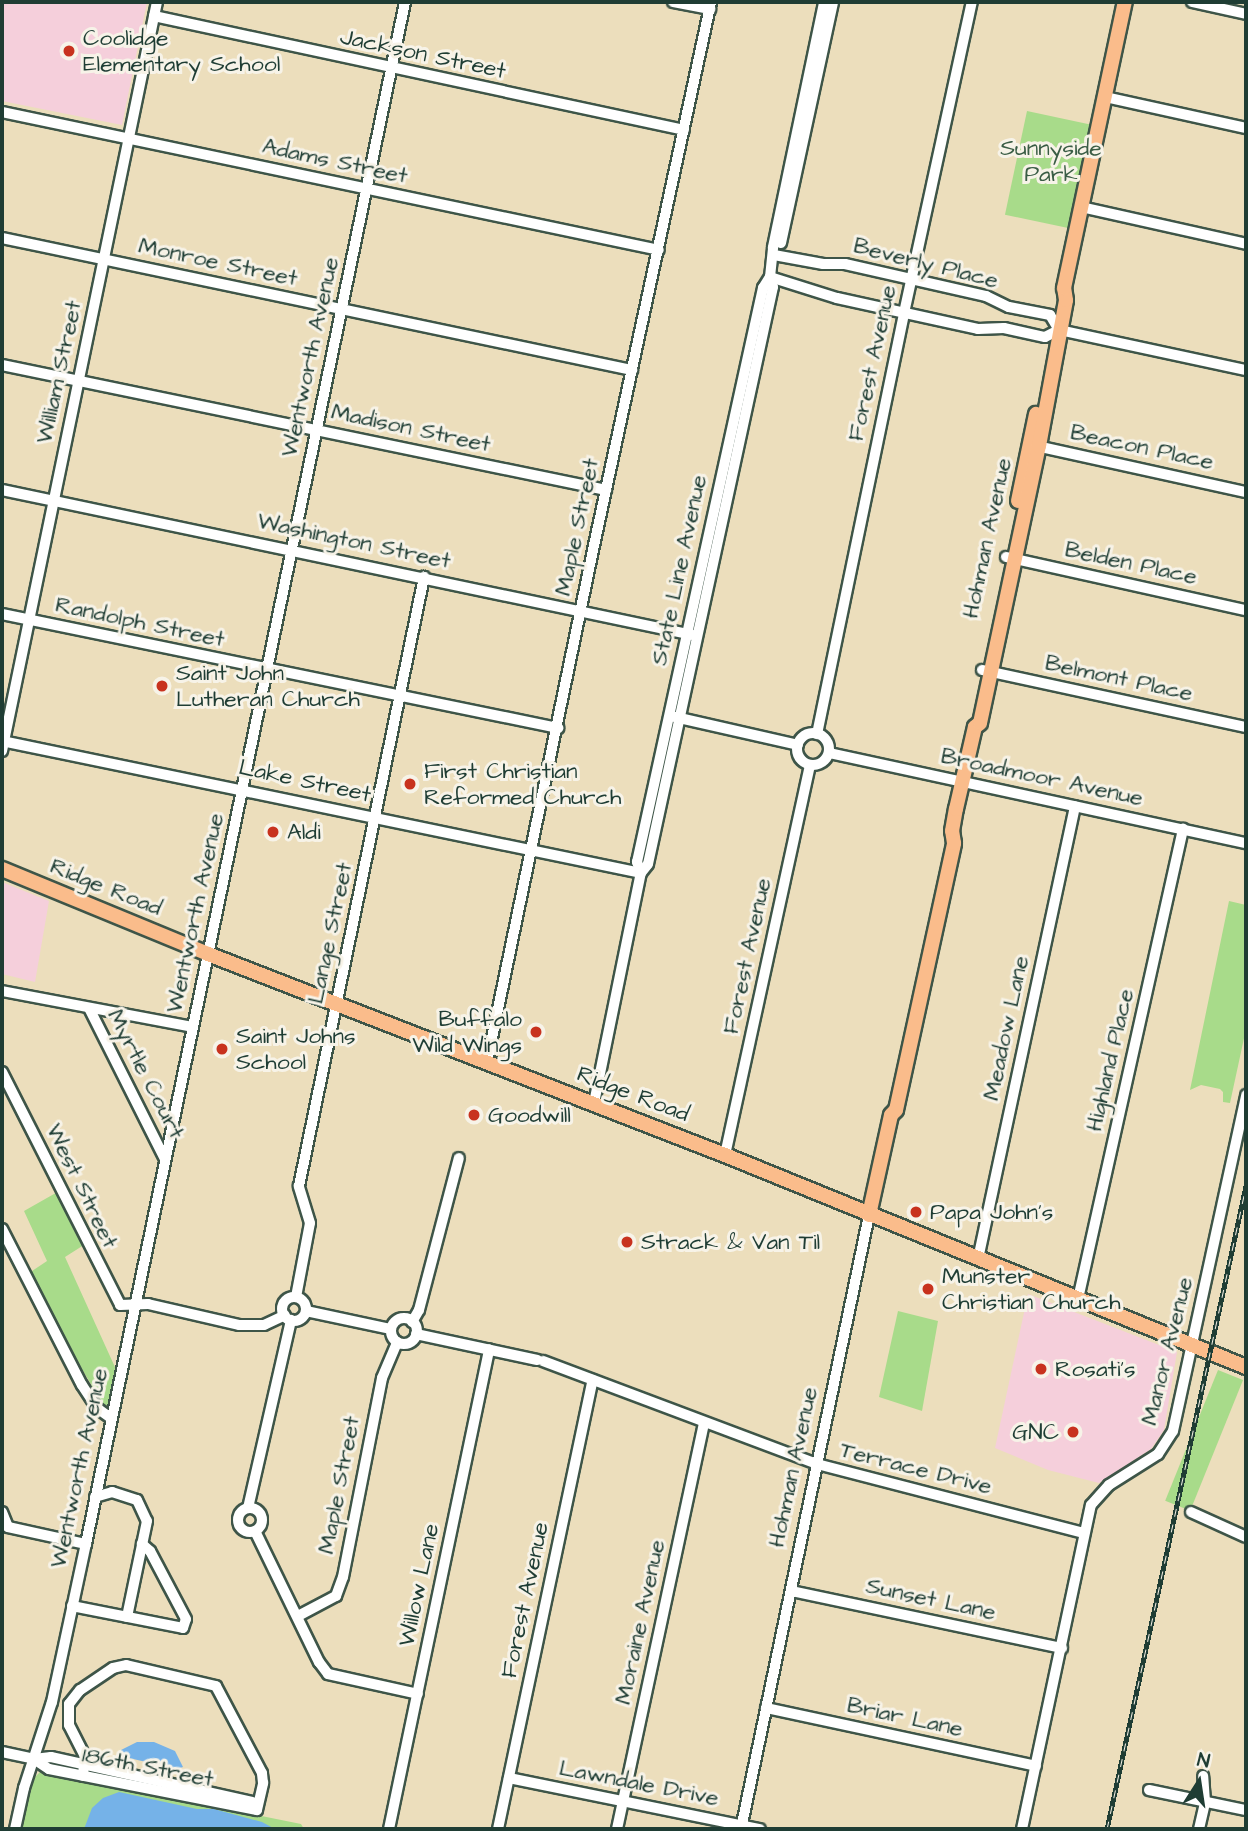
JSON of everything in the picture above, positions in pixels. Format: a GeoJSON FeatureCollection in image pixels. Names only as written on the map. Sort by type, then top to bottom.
{"type":"FeatureCollection","features":[{"type":"Feature","properties":{"kind":"main road","name":"Hohman Avenue"},"geometry":{"type":"LineString","coordinates":[[869,1215],[891,1115],[887,1108],[944,841],[952,831],[975,727],[971,720],[987,671],[1035,445],[1046,366],[1053,361],[1066,300],[1064,288],[1086,208],[1109,98],[1125,2]]}},
{"type":"Feature","properties":{"kind":"main road","name":"Hohman Avenue"},"geometry":{"type":"LineString","coordinates":[[1109,98],[1134,2]]}},
{"type":"Feature","properties":{"kind":"main road","name":"Ridge Road"},"geometry":{"type":"LineString","coordinates":[[2,869],[208,954],[725,1155],[1246,1367]]}},
{"type":"Feature","properties":{"kind":"street","name":"William Street"},"geometry":{"type":"LineString","coordinates":[[2,744],[157,2]]}},
{"type":"Feature","properties":{"kind":"street","name":"Wentworth Avenue"},"geometry":{"type":"LineString","coordinates":[[15,1829],[52,1702],[86,1544],[404,2]]}},
{"type":"Feature","properties":{"kind":"street"},"geometry":{"type":"LineString","coordinates":[[673,2],[710,6]]}},
{"type":"Feature","properties":{"kind":"street","name":"State Line Avenue"},"geometry":{"type":"LineString","coordinates":[[819,45],[824,2]]}},
{"type":"Feature","properties":{"kind":"street","name":"State Line Avenue"},"geometry":{"type":"LineString","coordinates":[[594,1103],[641,873],[637,862],[674,717],[727,468],[773,287],[770,277],[773,247],[819,45],[833,2]]}},
{"type":"Feature","properties":{"kind":"street","name":"Forest Avenue"},"geometry":{"type":"LineString","coordinates":[[817,734],[972,2]]}},
{"type":"Feature","properties":{"kind":"street"},"geometry":{"type":"LineString","coordinates":[[1192,2],[1246,14]]}},
{"type":"Feature","properties":{"kind":"street","name":"Maple Street"},"geometry":{"type":"LineString","coordinates":[[487,1062],[558,728],[580,610],[710,6]]}},
{"type":"Feature","properties":{"kind":"street","name":"Jackson Street"},"geometry":{"type":"LineString","coordinates":[[154,16],[684,130]]}},
{"type":"Feature","properties":{"kind":"street"},"geometry":{"type":"LineString","coordinates":[[1109,98],[1246,128]]}},
{"type":"Feature","properties":{"kind":"street","name":"Adams Street"},"geometry":{"type":"LineString","coordinates":[[2,112],[659,250]]}},
{"type":"Feature","properties":{"kind":"street"},"geometry":{"type":"LineString","coordinates":[[1086,208],[1246,244]]}},
{"type":"Feature","properties":{"kind":"street","name":"Monroe Street"},"geometry":{"type":"LineString","coordinates":[[2,238],[632,370]]}},
{"type":"Feature","properties":{"kind":"street","name":"Beverly Place"},"geometry":{"type":"LineString","coordinates":[[774,255],[823,264],[845,264],[986,296],[1009,307],[1050,315],[1059,330]]}},
{"type":"Feature","properties":{"kind":"street","name":"Beverly Place"},"geometry":{"type":"LineString","coordinates":[[770,277],[904,313],[978,329],[1004,328],[1045,337],[1059,330],[1246,370]]}},
{"type":"Feature","properties":{"kind":"street","name":"Madison Street"},"geometry":{"type":"LineString","coordinates":[[2,365],[606,490]]}},
{"type":"Feature","properties":{"kind":"street","name":"Beacon Place"},"geometry":{"type":"LineString","coordinates":[[1035,445],[1246,492]]}},
{"type":"Feature","properties":{"kind":"street","name":"Washington Street"},"geometry":{"type":"LineString","coordinates":[[2,490],[692,635]]}},
{"type":"Feature","properties":{"kind":"street","name":"Belden Place"},"geometry":{"type":"LineString","coordinates":[[1011,558],[1246,610]]}},
{"type":"Feature","properties":{"kind":"street","name":"Lange Street"},"geometry":{"type":"LineString","coordinates":[[296,1297],[310,1223],[299,1186],[424,577]]}},
{"type":"Feature","properties":{"kind":"street","name":"Randolph Street"},"geometry":{"type":"LineString","coordinates":[[2,614],[558,728]]}},
{"type":"Feature","properties":{"kind":"street","name":"Belmont Place"},"geometry":{"type":"LineString","coordinates":[[987,671],[1246,727]]}},
{"type":"Feature","properties":{"kind":"street"},"geometry":{"type":"LineString","coordinates":[[674,717],[797,745]]}},
{"type":"Feature","properties":{"kind":"street"},"geometry":{"type":"LineString","coordinates":[[807,734],[817,734],[828,743],[829,753],[822,763],[810,765],[801,760],[797,745],[807,734]]}},
{"type":"Feature","properties":{"kind":"street","name":"Lake Street"},"geometry":{"type":"LineString","coordinates":[[2,744],[242,789],[641,873]]}},
{"type":"Feature","properties":{"kind":"street","name":"Broadmoor Avenue"},"geometry":{"type":"LineString","coordinates":[[829,753],[1246,843]]}},
{"type":"Feature","properties":{"kind":"street","name":"Forest Avenue"},"geometry":{"type":"LineString","coordinates":[[725,1155],[810,765]]}},
{"type":"Feature","properties":{"kind":"street","name":"Meadow Lane"},"geometry":{"type":"LineString","coordinates":[[978,1259],[1075,806]]}},
{"type":"Feature","properties":{"kind":"street","name":"Highland Place"},"geometry":{"type":"LineString","coordinates":[[1078,1299],[1183,829]]}},
{"type":"Feature","properties":{"kind":"street"},"geometry":{"type":"LineString","coordinates":[[2,991],[193,1027]]}},
{"type":"Feature","properties":{"kind":"street","name":"Myrtle Court"},"geometry":{"type":"LineString","coordinates":[[89,1008],[165,1159]]}},
{"type":"Feature","properties":{"kind":"street","name":"West Street"},"geometry":{"type":"LineString","coordinates":[[2,1072],[114,1297],[120,1305],[134,1305]]}},
{"type":"Feature","properties":{"kind":"street","name":"Manor Avenue"},"geometry":{"type":"LineString","coordinates":[[1022,1829],[1091,1505],[1109,1485],[1158,1454],[1173,1432],[1246,1095]]}},
{"type":"Feature","properties":{"kind":"street"},"geometry":{"type":"LineString","coordinates":[[412,1322],[400,1319],[391,1329],[392,1337],[397,1342],[409,1343],[416,1334],[412,1322],[419,1310],[459,1158]]}},
{"type":"Feature","properties":{"kind":"street","name":"Hohman Avenue"},"geometry":{"type":"LineString","coordinates":[[741,1827],[869,1215]]}},
{"type":"Feature","properties":{"kind":"street"},"geometry":{"type":"LineString","coordinates":[[2,1229],[82,1385],[97,1408],[111,1418]]}},
{"type":"Feature","properties":{"kind":"street"},"geometry":{"type":"LineString","coordinates":[[248,1508],[288,1317],[283,1304],[289,1298],[296,1297],[303,1301],[306,1311]]}},
{"type":"Feature","properties":{"kind":"street"},"geometry":{"type":"LineString","coordinates":[[134,1305],[148,1304],[239,1325],[264,1325],[288,1317],[299,1319],[306,1311]]}},
{"type":"Feature","properties":{"kind":"street"},"geometry":{"type":"LineString","coordinates":[[306,1311],[391,1329]]}},
{"type":"Feature","properties":{"kind":"street","name":"Terrace Drive"},"geometry":{"type":"LineString","coordinates":[[416,1334],[540,1361],[817,1464],[1084,1533]]}},
{"type":"Feature","properties":{"kind":"street","name":"Maple Street"},"geometry":{"type":"LineString","coordinates":[[298,1616],[336,1596],[343,1577],[382,1378],[397,1342]]}},
{"type":"Feature","properties":{"kind":"street","name":"Willow Lane"},"geometry":{"type":"LineString","coordinates":[[389,1829],[488,1349]]}},
{"type":"Feature","properties":{"kind":"street","name":"Forest Avenue"},"geometry":{"type":"LineString","coordinates":[[498,1829],[593,1380]]}},
{"type":"Feature","properties":{"kind":"street","name":"Moraine Avenue"},"geometry":{"type":"LineString","coordinates":[[617,1829],[704,1423]]}},
{"type":"Feature","properties":{"kind":"street"},"geometry":{"type":"LineString","coordinates":[[98,1482],[112,1492],[137,1500],[147,1521],[127,1618]]}},
{"type":"Feature","properties":{"kind":"street"},"geometry":{"type":"LineString","coordinates":[[95,1497],[112,1492]]}},
{"type":"Feature","properties":{"kind":"street"},"geometry":{"type":"LineString","coordinates":[[248,1508],[261,1515],[262,1523],[255,1531],[246,1532],[238,1523],[241,1511],[248,1508]]}},
{"type":"Feature","properties":{"kind":"street"},"geometry":{"type":"LineString","coordinates":[[2,1512],[5,1529],[86,1544]]}},
{"type":"Feature","properties":{"kind":"street"},"geometry":{"type":"LineString","coordinates":[[1191,1512],[1246,1537]]}},
{"type":"Feature","properties":{"kind":"street"},"geometry":{"type":"LineString","coordinates":[[255,1531],[318,1662],[328,1674],[418,1694]]}},
{"type":"Feature","properties":{"kind":"street"},"geometry":{"type":"LineString","coordinates":[[72,1606],[183,1628],[186,1624],[150,1551],[142,1544]]}},
{"type":"Feature","properties":{"kind":"street","name":"Sunset Lane"},"geometry":{"type":"LineString","coordinates":[[791,1591],[1062,1648]]}},
{"type":"Feature","properties":{"kind":"street","name":"186th Street"},"geometry":{"type":"LineString","coordinates":[[2,1752],[34,1759],[51,1757],[84,1770],[258,1807],[262,1773],[220,1690],[208,1681],[119,1666],[73,1697],[69,1704],[67,1719],[83,1751],[84,1770]]}},
{"type":"Feature","properties":{"kind":"street","name":"Briar Lane"},"geometry":{"type":"LineString","coordinates":[[766,1708],[1036,1766]]}},
{"type":"Feature","properties":{"kind":"street"},"geometry":{"type":"LineString","coordinates":[[1199,1829],[1205,1802],[1203,1776]]}},
{"type":"Feature","properties":{"kind":"street","name":"Lawndale Drive"},"geometry":{"type":"LineString","coordinates":[[509,1778],[760,1829]]}},
{"type":"Feature","properties":{"kind":"street"},"geometry":{"type":"LineString","coordinates":[[1149,1790],[1246,1810]]}},
{"type":"Feature","properties":{"kind":"shaded area","name":"Coolidge Elementary School"},"geometry":{"type":"Polygon","coordinates":[[[2,2],[147,2],[122,125],[2,101],[2,2]]]}},
{"type":"Feature","properties":{"kind":"shaded area"},"geometry":{"type":"Polygon","coordinates":[[[2,882],[49,901],[35,982],[2,974],[2,882]]]}},
{"type":"Feature","properties":{"kind":"shaded area"},"geometry":{"type":"Polygon","coordinates":[[[1028,1294],[1177,1352],[1164,1430],[1151,1449],[1099,1483],[1048,1470],[995,1448],[1028,1294]]]}},
{"type":"Feature","properties":{"kind":"green space","name":"Sunnyside Park"},"geometry":{"type":"Polygon","coordinates":[[[1027,111],[1093,125],[1070,229],[1005,215],[1027,111]]]}},
{"type":"Feature","properties":{"kind":"green space"},"geometry":{"type":"Polygon","coordinates":[[[1229,901],[1246,905],[1246,1029],[1230,1103],[1223,1102],[1223,1092],[1220,1089],[1201,1085],[1190,1090],[1229,901]]]}},
{"type":"Feature","properties":{"kind":"green space"},"geometry":{"type":"Polygon","coordinates":[[[61,1190],[87,1243],[65,1257],[119,1376],[111,1418],[26,1275],[47,1261],[24,1211],[61,1190]]]}},
{"type":"Feature","properties":{"kind":"green space"},"geometry":{"type":"Polygon","coordinates":[[[898,1311],[938,1321],[922,1411],[879,1397],[898,1311]]]}},
{"type":"Feature","properties":{"kind":"green space"},"geometry":{"type":"Polygon","coordinates":[[[1218,1370],[1243,1380],[1190,1511],[1165,1501],[1218,1370]]]}},
{"type":"Feature","properties":{"kind":"green space"},"geometry":{"type":"Polygon","coordinates":[[[41,1771],[301,1824],[304,1829],[21,1829],[32,1780],[41,1771]]]}},
{"type":"Feature","properties":{"kind":"water"},"geometry":{"type":"Polygon","coordinates":[[[137,1742],[154,1742],[175,1751],[183,1767],[177,1769],[120,1756],[121,1750],[137,1742]]]}},
{"type":"Feature","properties":{"kind":"water"},"geometry":{"type":"Polygon","coordinates":[[[119,1792],[197,1809],[214,1809],[262,1822],[275,1829],[84,1829],[92,1808],[103,1798],[119,1792]]]}},
{"type":"Feature","properties":{"kind":"railway"},"geometry":{"type":"LineString","coordinates":[[1107,1829],[1246,1186]]}},
{"type":"Feature","properties":{"kind":"place","name":"Coolidge Elementary School"},"geometry":{"type":"Point","coordinates":[69,51]}},
{"type":"Feature","properties":{"kind":"place","name":"Saint John Lutheran Church"},"geometry":{"type":"Point","coordinates":[162,686]}},
{"type":"Feature","properties":{"kind":"place","name":"First Christian Reformed Church"},"geometry":{"type":"Point","coordinates":[410,784]}},
{"type":"Feature","properties":{"kind":"place","name":"Aldi"},"geometry":{"type":"Point","coordinates":[273,832]}},
{"type":"Feature","properties":{"kind":"place","name":"Buffalo Wild Wings"},"geometry":{"type":"Point","coordinates":[536,1032]}},
{"type":"Feature","properties":{"kind":"place","name":"Saint Johns School"},"geometry":{"type":"Point","coordinates":[222,1049]}},
{"type":"Feature","properties":{"kind":"place","name":"Goodwill"},"geometry":{"type":"Point","coordinates":[474,1115]}},
{"type":"Feature","properties":{"kind":"place","name":"Papa John's"},"geometry":{"type":"Point","coordinates":[916,1212]}},
{"type":"Feature","properties":{"kind":"place","name":"Strack & Van Til"},"geometry":{"type":"Point","coordinates":[627,1242]}},
{"type":"Feature","properties":{"kind":"place","name":"Munster Christian Church"},"geometry":{"type":"Point","coordinates":[928,1289]}},
{"type":"Feature","properties":{"kind":"place","name":"Rosati's"},"geometry":{"type":"Point","coordinates":[1041,1369]}},
{"type":"Feature","properties":{"kind":"place","name":"GNC"},"geometry":{"type":"Point","coordinates":[1073,1432]}}]}
